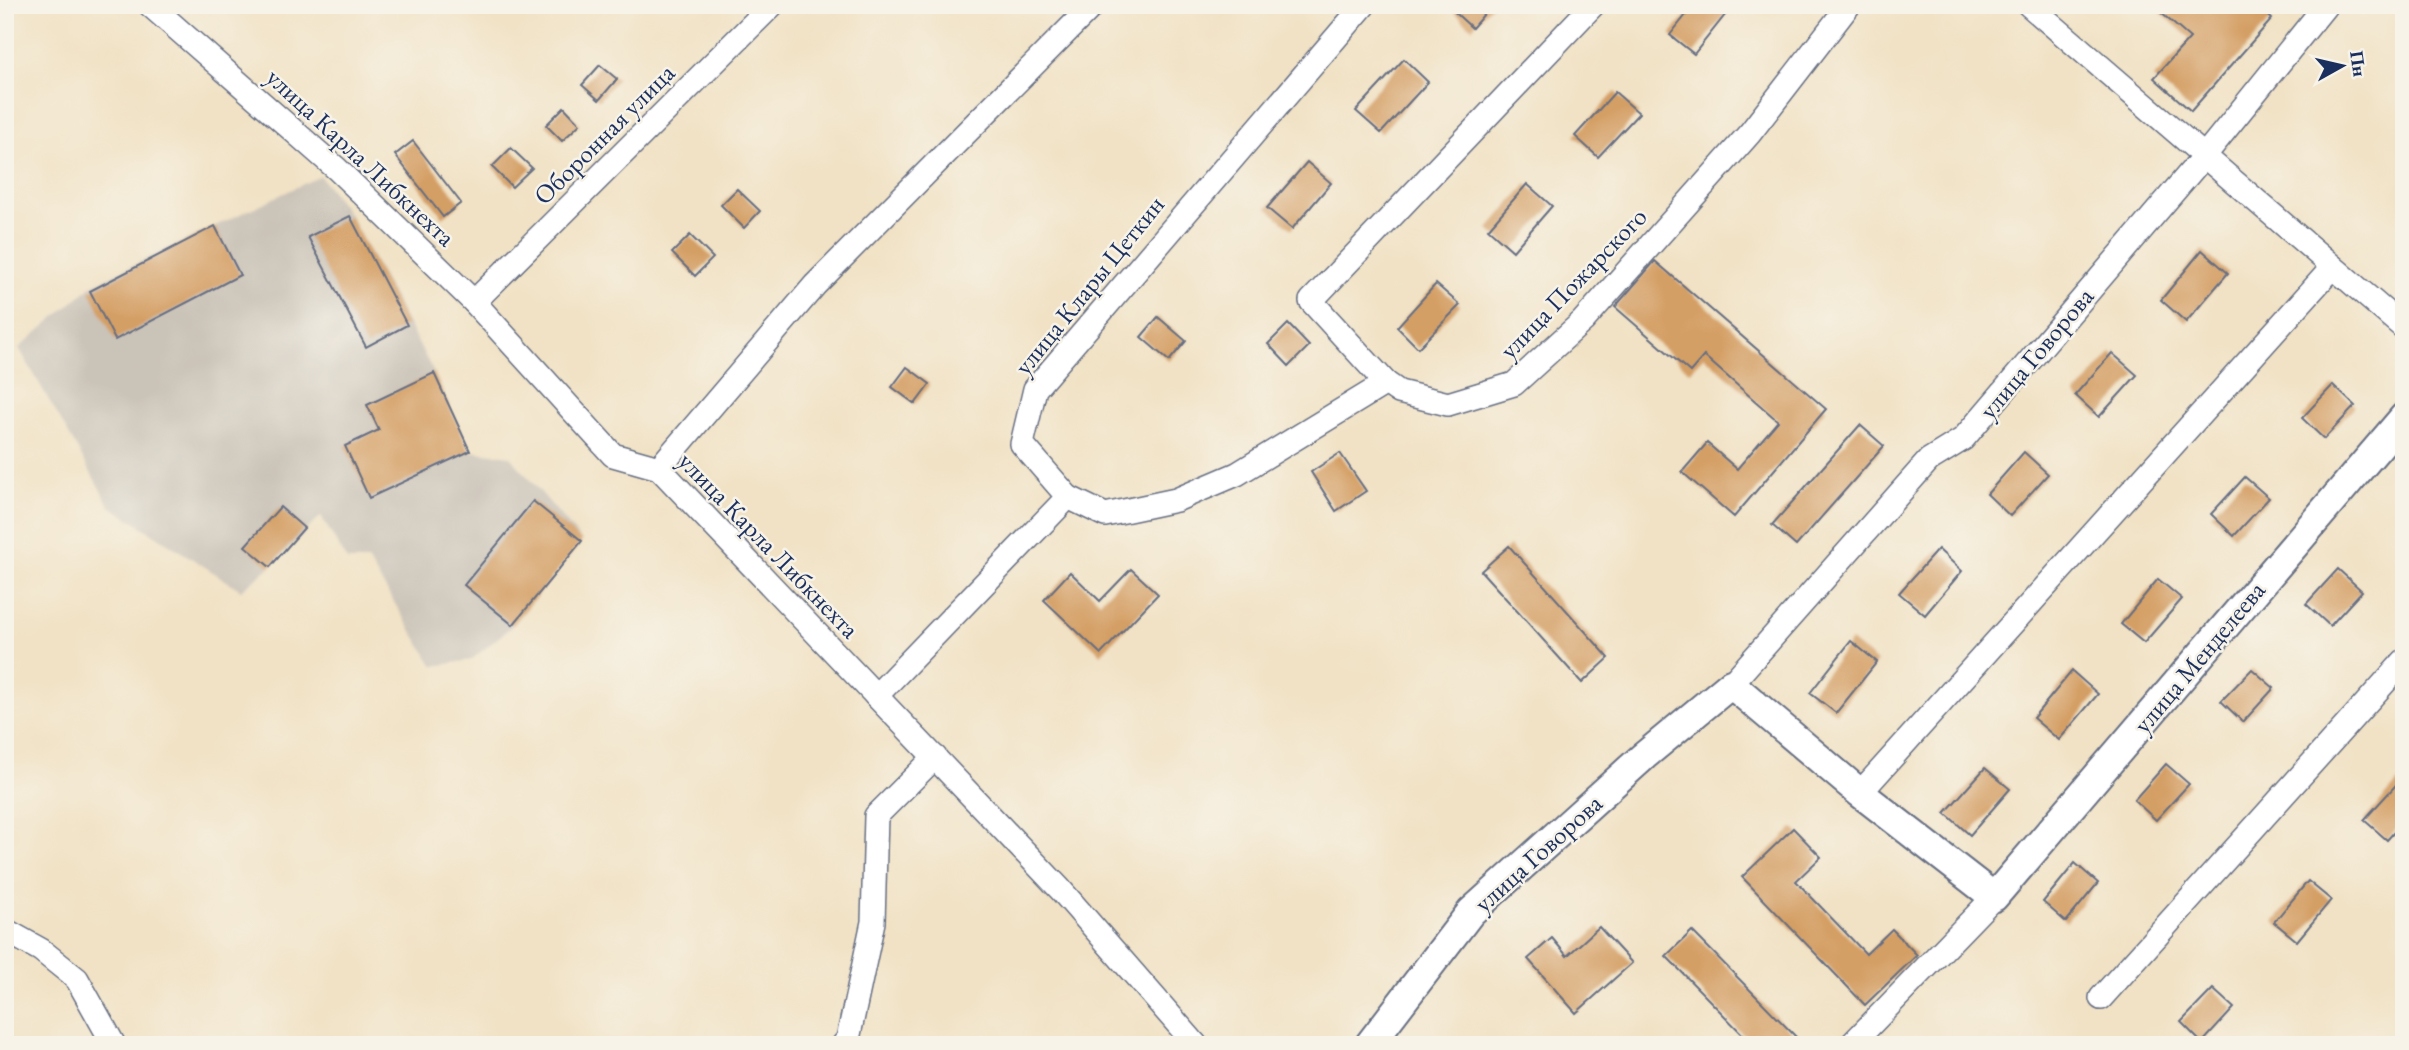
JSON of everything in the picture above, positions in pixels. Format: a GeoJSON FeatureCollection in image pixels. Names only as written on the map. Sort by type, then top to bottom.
{"type":"FeatureCollection","features":[{"type":"Feature","properties":{"kind":"street","name":"улица Карла Либкнехта"},"geometry":{"type":"LineString","coordinates":[[150,5],[337,169],[474,302],[612,455],[659,468],[1060,889],[1196,1045]]}},
{"type":"Feature","properties":{"kind":"street","name":"Оборонная улица"},"geometry":{"type":"LineString","coordinates":[[474,302],[772,5]]}},
{"type":"Feature","properties":{"kind":"street"},"geometry":{"type":"LineString","coordinates":[[659,468],[815,285],[1093,5]]}},
{"type":"Feature","properties":{"kind":"street","name":"улица Клары Цеткин"},"geometry":{"type":"LineString","coordinates":[[1068,497],[1022,444],[1035,389],[1364,5]]}},
{"type":"Feature","properties":{"kind":"street"},"geometry":{"type":"LineString","coordinates":[[876,696],[1068,497],[1105,515],[1175,500],[1237,474],[1386,383],[1311,301],[1593,5]]}},
{"type":"Feature","properties":{"kind":"street","name":"улица Пожарского"},"geometry":{"type":"LineString","coordinates":[[1386,383],[1399,392],[1448,404],[1514,384],[1583,321],[1750,133],[1849,5]]}},
{"type":"Feature","properties":{"kind":"street"},"geometry":{"type":"LineString","coordinates":[[2029,5],[2404,328]]}},
{"type":"Feature","properties":{"kind":"street","name":"улица Говорова"},"geometry":{"type":"LineString","coordinates":[[1369,1045],[1471,912],[1644,757],[1731,684],[1929,460],[1963,439],[2205,155],[2326,5]]}},
{"type":"Feature","properties":{"kind":"street"},"geometry":{"type":"LineString","coordinates":[[1860,793],[2333,267]]}},
{"type":"Feature","properties":{"kind":"street","name":"улица Менделеева"},"geometry":{"type":"LineString","coordinates":[[1994,897],[2404,416]]}},
{"type":"Feature","properties":{"kind":"street"},"geometry":{"type":"LineString","coordinates":[[2101,998],[2404,661]]}},
{"type":"Feature","properties":{"kind":"street"},"geometry":{"type":"LineString","coordinates":[[1731,684],[1860,793],[1994,897],[1851,1045]]}},
{"type":"Feature","properties":{"kind":"street"},"geometry":{"type":"LineString","coordinates":[[843,1045],[848,1039],[873,922],[876,816],[934,757]]}},
{"type":"Feature","properties":{"kind":"street"},"geometry":{"type":"LineString","coordinates":[[5,930],[41,950],[77,979],[114,1045]]}},
{"type":"Feature","properties":{"kind":"shaded area"},"geometry":{"type":"Polygon","coordinates":[[[320,176],[350,216],[434,373],[470,451],[510,456],[582,541],[513,625],[471,660],[434,666],[368,561],[347,561],[321,516],[270,567],[241,590],[110,506],[19,348],[94,284],[320,176]]]}},
{"type":"Feature","properties":{"kind":"building"},"geometry":{"type":"Polygon","coordinates":[[[1447,5],[1492,5],[1472,28],[1447,5]]]}},
{"type":"Feature","properties":{"kind":"building"},"geometry":{"type":"Polygon","coordinates":[[[1694,5],[1733,5],[1694,54],[1670,35],[1694,5]]]}},
{"type":"Feature","properties":{"kind":"building"},"geometry":{"type":"Polygon","coordinates":[[[2152,5],[2257,5],[2272,19],[2191,111],[2154,78],[2190,38],[2152,5]]]}},
{"type":"Feature","properties":{"kind":"building"},"geometry":{"type":"Polygon","coordinates":[[[1404,59],[1428,82],[1381,133],[1356,111],[1404,59]]]}},
{"type":"Feature","properties":{"kind":"building"},"geometry":{"type":"Polygon","coordinates":[[[600,65],[617,79],[599,100],[582,85],[600,65]]]}},
{"type":"Feature","properties":{"kind":"building"},"geometry":{"type":"Polygon","coordinates":[[[1615,92],[1639,113],[1598,157],[1575,136],[1615,92]]]}},
{"type":"Feature","properties":{"kind":"building"},"geometry":{"type":"Polygon","coordinates":[[[564,107],[580,124],[562,141],[546,125],[564,107]]]}},
{"type":"Feature","properties":{"kind":"building"},"geometry":{"type":"Polygon","coordinates":[[[413,141],[461,203],[443,217],[395,155],[413,141]]]}},
{"type":"Feature","properties":{"kind":"building"},"geometry":{"type":"Polygon","coordinates":[[[511,148],[532,168],[512,187],[492,167],[511,148]]]}},
{"type":"Feature","properties":{"kind":"building"},"geometry":{"type":"Polygon","coordinates":[[[1307,162],[1331,183],[1292,229],[1267,208],[1307,162]]]}},
{"type":"Feature","properties":{"kind":"building"},"geometry":{"type":"Polygon","coordinates":[[[1527,184],[1552,206],[1513,251],[1488,229],[1527,184]]]}},
{"type":"Feature","properties":{"kind":"building"},"geometry":{"type":"Polygon","coordinates":[[[737,189],[760,211],[744,228],[721,205],[737,189]]]}},
{"type":"Feature","properties":{"kind":"building"},"geometry":{"type":"Polygon","coordinates":[[[350,216],[407,325],[366,347],[308,237],[350,216]]]}},
{"type":"Feature","properties":{"kind":"building"},"geometry":{"type":"Polygon","coordinates":[[[215,226],[240,275],[115,340],[90,291],[215,226]]]}},
{"type":"Feature","properties":{"kind":"building"},"geometry":{"type":"Polygon","coordinates":[[[690,235],[713,258],[695,276],[672,253],[690,235]]]}},
{"type":"Feature","properties":{"kind":"building"},"geometry":{"type":"Polygon","coordinates":[[[2202,250],[2228,273],[2186,322],[2161,300],[2202,250]]]}},
{"type":"Feature","properties":{"kind":"building"},"geometry":{"type":"Polygon","coordinates":[[[1655,261],[1826,409],[1734,517],[1682,472],[1707,443],[1737,469],[1778,421],[1704,356],[1690,372],[1615,307],[1655,261]]]}},
{"type":"Feature","properties":{"kind":"building"},"geometry":{"type":"Polygon","coordinates":[[[1436,284],[1460,305],[1418,348],[1397,327],[1436,284]]]}},
{"type":"Feature","properties":{"kind":"building"},"geometry":{"type":"Polygon","coordinates":[[[1158,317],[1186,341],[1169,361],[1141,337],[1158,317]]]}},
{"type":"Feature","properties":{"kind":"building"},"geometry":{"type":"Polygon","coordinates":[[[1288,324],[1309,346],[1289,366],[1268,344],[1288,324]]]}},
{"type":"Feature","properties":{"kind":"building"},"geometry":{"type":"Polygon","coordinates":[[[2112,353],[2137,375],[2099,417],[2075,395],[2112,353]]]}},
{"type":"Feature","properties":{"kind":"building"},"geometry":{"type":"Polygon","coordinates":[[[907,367],[930,384],[915,404],[892,387],[907,367]]]}},
{"type":"Feature","properties":{"kind":"building"},"geometry":{"type":"Polygon","coordinates":[[[434,373],[470,451],[369,498],[345,446],[379,430],[367,405],[434,373]]]}},
{"type":"Feature","properties":{"kind":"building"},"geometry":{"type":"Polygon","coordinates":[[[2333,385],[2355,406],[2324,439],[2302,418],[2333,385]]]}},
{"type":"Feature","properties":{"kind":"building"},"geometry":{"type":"Polygon","coordinates":[[[1860,425],[1884,446],[1796,546],[1772,525],[1860,425]]]}},
{"type":"Feature","properties":{"kind":"building"},"geometry":{"type":"Polygon","coordinates":[[[2024,452],[2048,474],[2010,516],[1987,494],[2024,452]]]}},
{"type":"Feature","properties":{"kind":"building"},"geometry":{"type":"Polygon","coordinates":[[[1340,453],[1366,491],[1336,511],[1311,472],[1340,453]]]}},
{"type":"Feature","properties":{"kind":"building"},"geometry":{"type":"Polygon","coordinates":[[[2245,477],[2269,498],[2234,536],[2211,514],[2245,477]]]}},
{"type":"Feature","properties":{"kind":"building"},"geometry":{"type":"Polygon","coordinates":[[[533,501],[582,541],[513,625],[464,585],[533,501]]]}},
{"type":"Feature","properties":{"kind":"building"},"geometry":{"type":"Polygon","coordinates":[[[280,507],[304,528],[270,567],[245,546],[280,507]]]}},
{"type":"Feature","properties":{"kind":"building"},"geometry":{"type":"Polygon","coordinates":[[[1509,546],[1609,658],[1582,683],[1481,571],[1509,546]]]}},
{"type":"Feature","properties":{"kind":"building"},"geometry":{"type":"Polygon","coordinates":[[[1938,549],[1962,571],[1925,615],[1899,593],[1938,549]]]}},
{"type":"Feature","properties":{"kind":"building"},"geometry":{"type":"Polygon","coordinates":[[[1131,569],[1158,594],[1101,654],[1044,600],[1070,572],[1100,601],[1131,569]]]}},
{"type":"Feature","properties":{"kind":"building"},"geometry":{"type":"Polygon","coordinates":[[[2338,569],[2362,591],[2330,626],[2306,604],[2338,569]]]}},
{"type":"Feature","properties":{"kind":"building"},"geometry":{"type":"Polygon","coordinates":[[[2158,579],[2182,599],[2144,643],[2121,624],[2158,579]]]}},
{"type":"Feature","properties":{"kind":"building"},"geometry":{"type":"Polygon","coordinates":[[[1851,641],[1877,662],[1836,713],[1810,693],[1851,641]]]}},
{"type":"Feature","properties":{"kind":"building"},"geometry":{"type":"Polygon","coordinates":[[[2252,669],[2274,688],[2243,722],[2221,701],[2252,669]]]}},
{"type":"Feature","properties":{"kind":"building"},"geometry":{"type":"Polygon","coordinates":[[[2072,671],[2098,694],[2059,740],[2033,718],[2072,671]]]}},
{"type":"Feature","properties":{"kind":"building"},"geometry":{"type":"Polygon","coordinates":[[[2166,764],[2189,784],[2156,820],[2134,800],[2166,764]]]}},
{"type":"Feature","properties":{"kind":"building"},"geometry":{"type":"Polygon","coordinates":[[[1985,768],[2010,789],[1970,835],[1945,813],[1985,768]]]}},
{"type":"Feature","properties":{"kind":"building"},"geometry":{"type":"Polygon","coordinates":[[[2404,776],[2404,821],[2387,840],[2364,820],[2404,776]]]}},
{"type":"Feature","properties":{"kind":"building"},"geometry":{"type":"Polygon","coordinates":[[[1793,828],[1821,857],[1796,881],[1866,954],[1892,929],[1917,955],[1865,1005],[1742,877],[1793,828]]]}},
{"type":"Feature","properties":{"kind":"building"},"geometry":{"type":"Polygon","coordinates":[[[2075,863],[2098,883],[2066,922],[2043,902],[2075,863]]]}},
{"type":"Feature","properties":{"kind":"building"},"geometry":{"type":"Polygon","coordinates":[[[2308,881],[2331,900],[2297,941],[2274,922],[2308,881]]]}},
{"type":"Feature","properties":{"kind":"building"},"geometry":{"type":"Polygon","coordinates":[[[1599,927],[1632,963],[1576,1013],[1528,959],[1552,938],[1567,956],[1599,927]]]}},
{"type":"Feature","properties":{"kind":"building"},"geometry":{"type":"Polygon","coordinates":[[[1692,931],[1804,1045],[1753,1045],[1666,956],[1692,931]]]}},
{"type":"Feature","properties":{"kind":"building"},"geometry":{"type":"Polygon","coordinates":[[[2213,989],[2234,1008],[2202,1043],[2181,1022],[2213,989]]]}}]}
